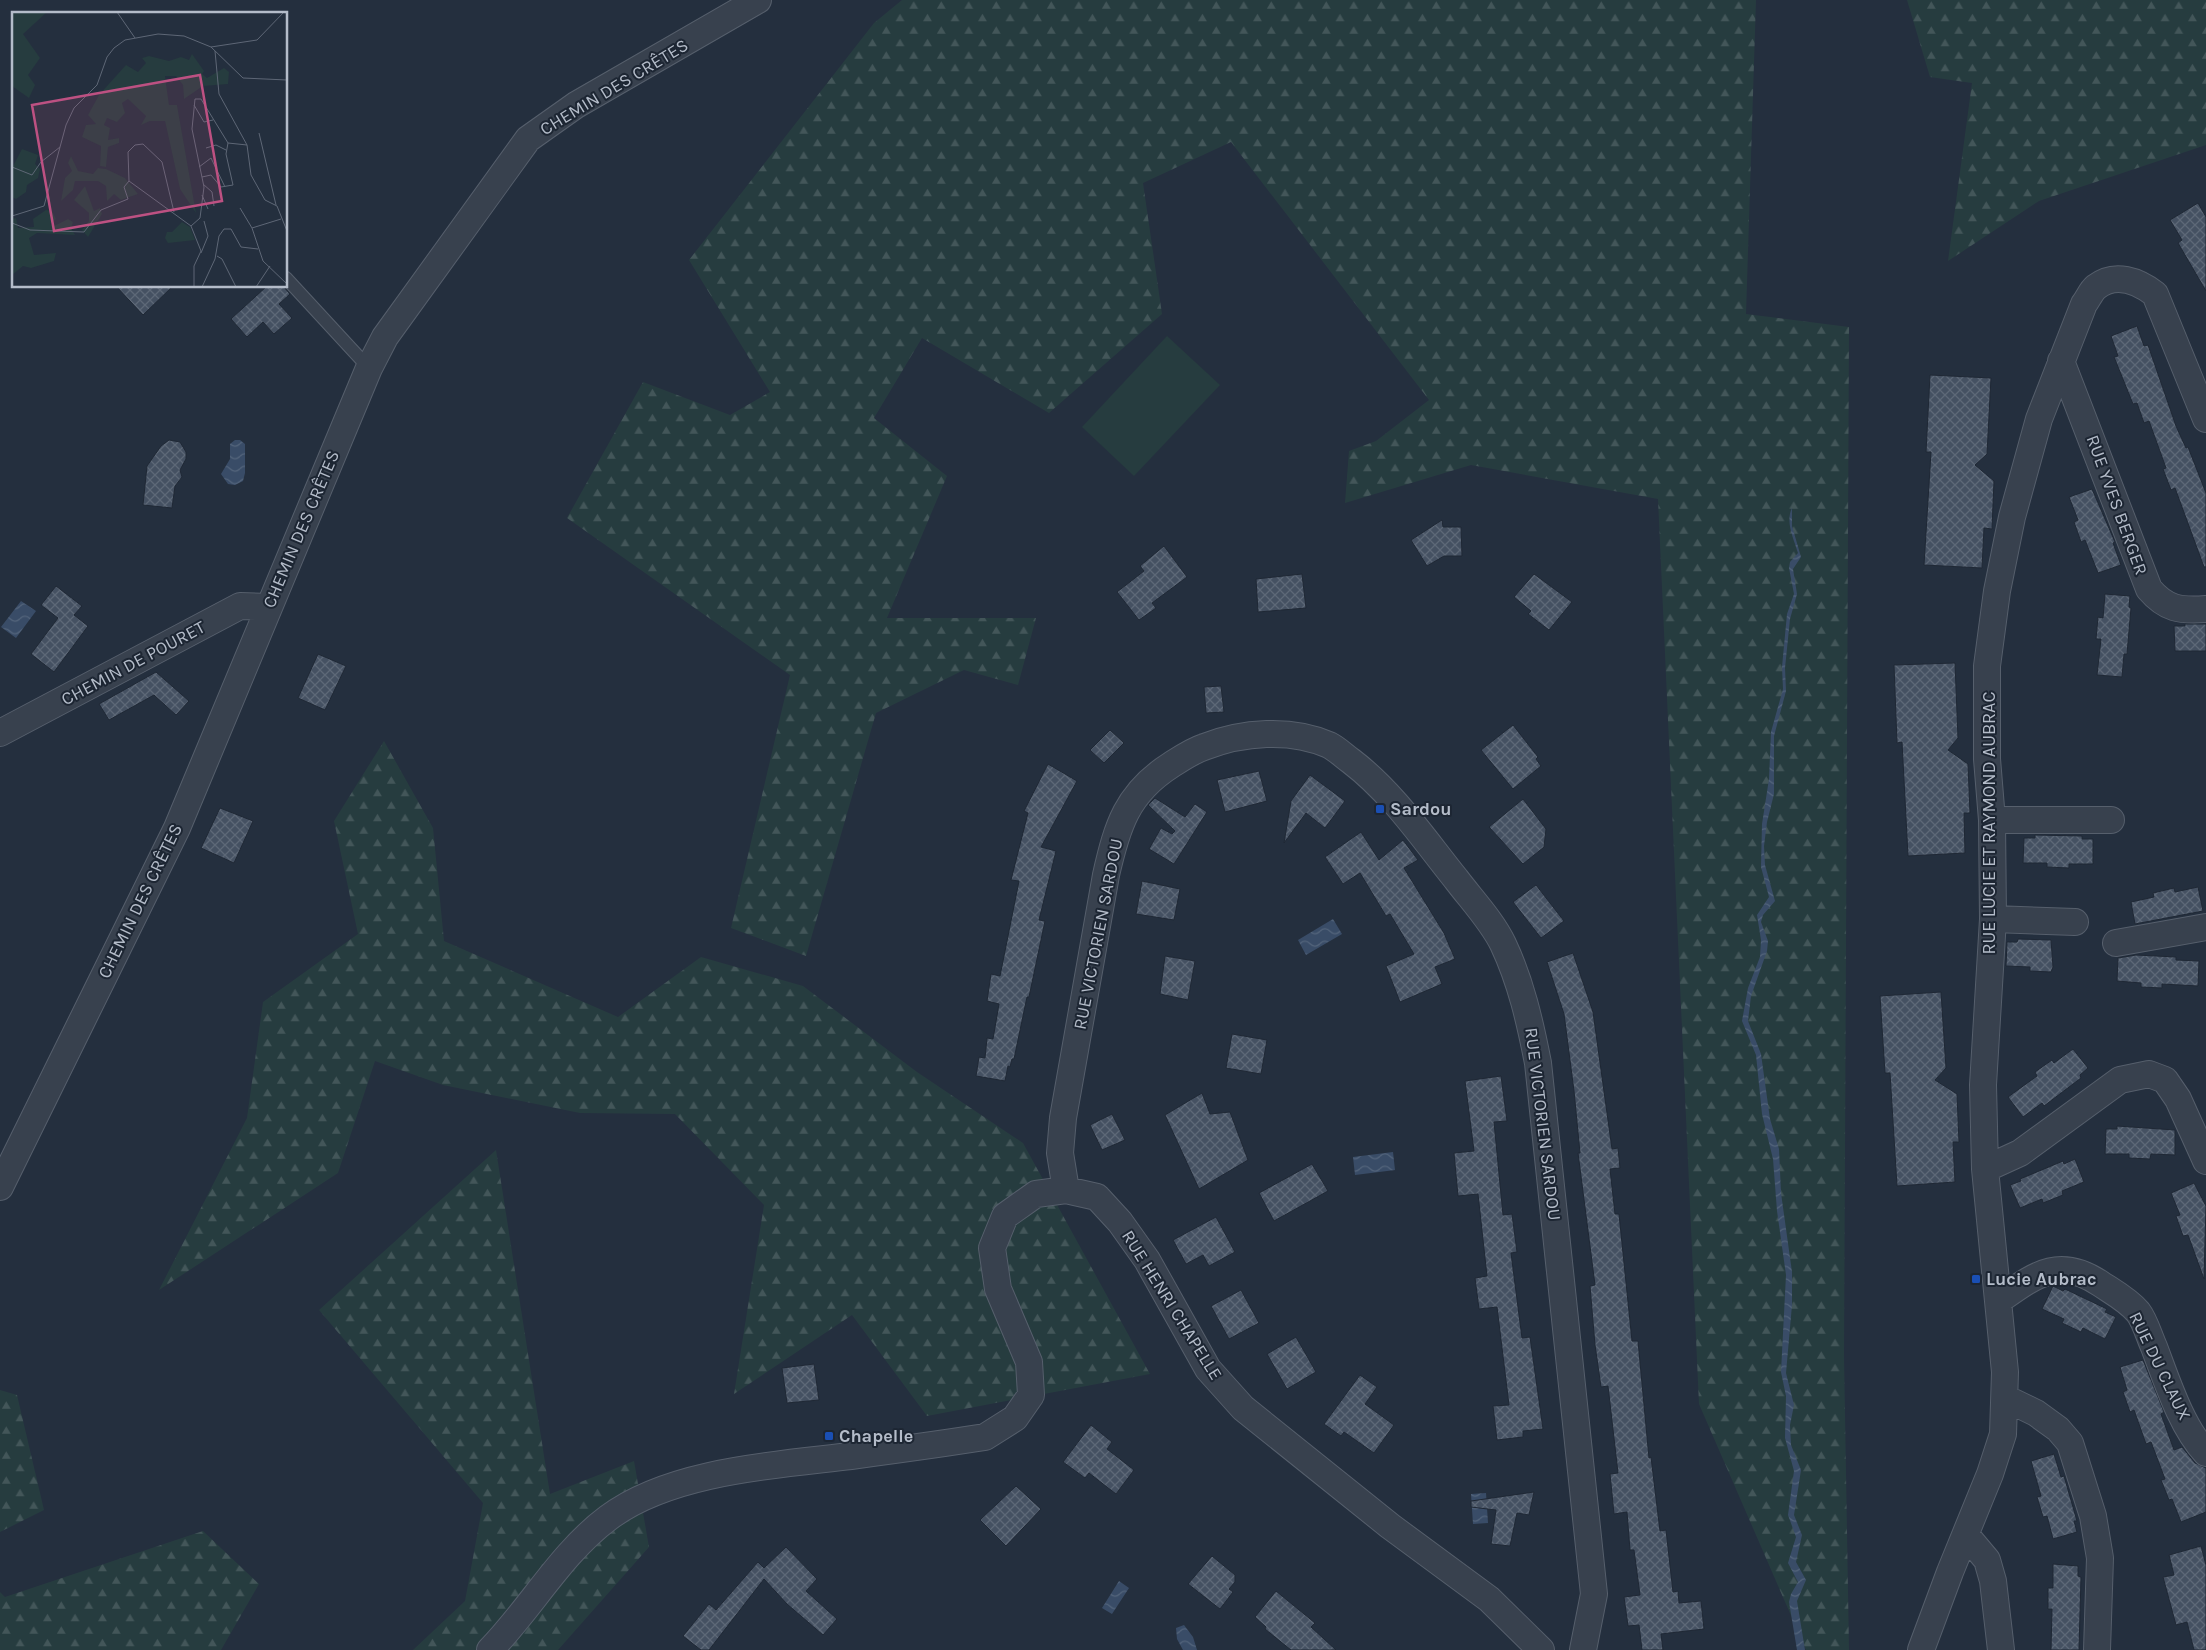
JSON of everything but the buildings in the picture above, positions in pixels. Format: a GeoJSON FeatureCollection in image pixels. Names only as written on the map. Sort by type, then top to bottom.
{"type":"FeatureCollection","features":[{"type":"Feature","properties":{"kind":"street","name":"CHEMIN DES CRÊTES"},"geometry":{"type":"LineString","coordinates":[[0,1187],[177,828],[369,368],[385,337],[528,139],[576,105],[758,0]]}},
{"type":"Feature","properties":{"kind":"street","name":"RUE LUCIE ET RAYMOND AUBRAC"},"geometry":{"type":"LineString","coordinates":[[1921,1650],[1990,1474],[2003,1434],[2005,1372],[1985,1169],[1983,1085],[1992,919],[1992,820],[1987,759],[1987,666],[1997,591],[2012,518],[2039,419],[2084,304],[2095,288],[2110,280],[2127,280],[2142,283],[2155,294],[2163,308],[2206,419]]}},
{"type":"Feature","properties":{"kind":"street","name":"RUE YVES BERGER"},"geometry":{"type":"LineString","coordinates":[[2061,361],[2148,589],[2159,602],[2174,608],[2206,609]]}},
{"type":"Feature","properties":{"kind":"street","name":"CHEMIN DE POURET"},"geometry":{"type":"LineString","coordinates":[[0,733],[240,606],[268,607]]}},
{"type":"Feature","properties":{"kind":"street","name":"RUE VICTORIEN SARDOU"},"geometry":{"type":"LineString","coordinates":[[1066,1190],[1060,1153],[1063,1118],[1106,875],[1114,841],[1125,812],[1139,790],[1164,770],[1194,751],[1224,739],[1259,734],[1297,736],[1330,745],[1362,770],[1391,797],[1475,903],[1502,941],[1517,977],[1529,1016],[1538,1063],[1594,1594],[1583,1650]]}},
{"type":"Feature","properties":{"kind":"street"},"geometry":{"type":"LineString","coordinates":[[1992,820],[2111,820]]}},
{"type":"Feature","properties":{"kind":"street"},"geometry":{"type":"LineString","coordinates":[[1992,919],[2075,922]]}},
{"type":"Feature","properties":{"kind":"street"},"geometry":{"type":"LineString","coordinates":[[2116,943],[2206,927]]}},
{"type":"Feature","properties":{"kind":"street"},"geometry":{"type":"LineString","coordinates":[[1985,1169],[2020,1153],[2120,1080],[2149,1074],[2165,1080],[2178,1099],[2206,1161]]}},
{"type":"Feature","properties":{"kind":"street","name":"RUE HENRI CHAPELLE"},"geometry":{"type":"LineString","coordinates":[[490,1650],[511,1629],[576,1548],[608,1517],[642,1499],[685,1482],[755,1467],[985,1437],[1015,1418],[1031,1395],[1029,1362],[998,1288],[992,1248],[1005,1216],[1036,1194],[1066,1190],[1097,1196],[1120,1222],[1147,1260],[1208,1369],[1243,1408],[1390,1526],[1489,1599],[1541,1650]]}},
{"type":"Feature","properties":{"kind":"street","name":"RUE DU CLAUX"},"geometry":{"type":"LineString","coordinates":[[1998,1301],[2034,1276],[2054,1269],[2073,1271],[2092,1278],[2124,1299],[2138,1312],[2179,1411],[2206,1453]]}},
{"type":"Feature","properties":{"kind":"street"},"geometry":{"type":"LineString","coordinates":[[2005,1398],[2036,1413],[2058,1429],[2070,1443],[2093,1516],[2100,1558],[2098,1650]]}},
{"type":"Feature","properties":{"kind":"street"},"geometry":{"type":"LineString","coordinates":[[1966,1535],[1987,1560],[1993,1581],[2001,1650]]}},
{"type":"Feature","properties":{"kind":"lane"},"geometry":{"type":"LineString","coordinates":[[288,280],[369,368]]}},
{"type":"Feature","properties":{"kind":"green space"},"geometry":{"type":"Polygon","coordinates":[[[902,0],[1756,0],[1746,314],[1849,327],[1844,1356],[1849,1650],[1806,1650],[1699,1404],[1658,499],[1471,465],[1345,503],[1349,451],[1376,441],[1429,400],[1231,142],[1143,183],[1162,314],[1049,413],[922,338],[874,418],[947,476],[887,618],[1036,618],[1018,685],[964,670],[876,713],[806,956],[731,928],[790,675],[567,518],[643,382],[730,415],[770,392],[689,260],[874,23],[902,0]]]}},
{"type":"Feature","properties":{"kind":"green space"},"geometry":{"type":"Polygon","coordinates":[[[1907,0],[2206,0],[2206,145],[2039,201],[1948,261],[1972,83],[1930,77],[1907,0]]]}},
{"type":"Feature","properties":{"kind":"green space"},"geometry":{"type":"Polygon","coordinates":[[[1167,336],[1220,385],[1134,476],[1082,427],[1167,336]]]}},
{"type":"Feature","properties":{"kind":"green space"},"geometry":{"type":"Polygon","coordinates":[[[384,741],[433,828],[444,941],[618,1017],[701,957],[803,986],[917,1072],[1023,1143],[1150,1374],[927,1416],[852,1315],[734,1394],[764,1205],[675,1114],[580,1113],[443,1085],[375,1061],[338,1173],[159,1290],[247,1118],[263,1002],[358,934],[334,821],[384,741]]]}},
{"type":"Feature","properties":{"kind":"green space"},"geometry":{"type":"Polygon","coordinates":[[[496,1150],[550,1494],[634,1461],[649,1547],[558,1650],[413,1650],[465,1601],[483,1503],[319,1310],[496,1150]]]}},
{"type":"Feature","properties":{"kind":"green space"},"geometry":{"type":"Polygon","coordinates":[[[0,1390],[17,1395],[44,1510],[0,1532],[0,1390]]]}},
{"type":"Feature","properties":{"kind":"green space"},"geometry":{"type":"Polygon","coordinates":[[[203,1531],[259,1584],[221,1650],[0,1650],[0,1592],[5,1597],[203,1531]]]}},
{"type":"Feature","properties":{"kind":"water"},"geometry":{"type":"Polygon","coordinates":[[[235,440],[240,440],[245,444],[245,473],[243,481],[235,485],[228,484],[221,474],[230,459],[230,444],[235,440]]]}},
{"type":"Feature","properties":{"kind":"water"},"geometry":{"type":"Polygon","coordinates":[[[1792,508],[1792,526],[1801,557],[1793,569],[1797,594],[1790,619],[1785,668],[1786,691],[1774,736],[1774,794],[1767,822],[1764,846],[1765,865],[1775,901],[1763,915],[1761,922],[1768,941],[1767,951],[1751,996],[1748,1021],[1761,1054],[1770,1119],[1779,1149],[1781,1193],[1792,1272],[1792,1305],[1786,1373],[1794,1405],[1790,1425],[1791,1445],[1801,1470],[1794,1515],[1802,1535],[1796,1562],[1806,1580],[1797,1601],[1805,1650],[1797,1650],[1789,1602],[1798,1582],[1788,1563],[1796,1537],[1788,1515],[1794,1471],[1785,1438],[1786,1396],[1781,1372],[1786,1275],[1777,1211],[1773,1159],[1762,1114],[1756,1055],[1742,1021],[1748,988],[1760,957],[1761,940],[1757,915],[1769,897],[1761,867],[1762,824],[1769,779],[1771,732],[1783,689],[1782,667],[1787,614],[1794,594],[1789,568],[1790,562],[1798,553],[1789,519],[1792,508]]]}},
{"type":"Feature","properties":{"kind":"water"},"geometry":{"type":"Polygon","coordinates":[[[21,601],[36,611],[16,638],[1,627],[21,601]]]}},
{"type":"Feature","properties":{"kind":"water"},"geometry":{"type":"Polygon","coordinates":[[[1333,919],[1342,934],[1306,955],[1298,940],[1333,919]]]}},
{"type":"Feature","properties":{"kind":"water"},"geometry":{"type":"Polygon","coordinates":[[[1393,1152],[1395,1170],[1355,1175],[1353,1157],[1393,1152]]]}},
{"type":"Feature","properties":{"kind":"water"},"geometry":{"type":"Polygon","coordinates":[[[1486,1493],[1488,1523],[1473,1524],[1471,1494],[1486,1493]]]}},
{"type":"Feature","properties":{"kind":"water"},"geometry":{"type":"Polygon","coordinates":[[[1119,1581],[1129,1588],[1112,1614],[1102,1608],[1119,1581]]]}},
{"type":"Feature","properties":{"kind":"water"},"geometry":{"type":"Polygon","coordinates":[[[1184,1625],[1193,1637],[1197,1650],[1183,1650],[1177,1639],[1176,1628],[1184,1625]]]}},
{"type":"Feature","properties":{"kind":"place","name":"Sardou"},"geometry":{"type":"Point","coordinates":[1380,809]}},
{"type":"Feature","properties":{"kind":"place","name":"Lucie Aubrac"},"geometry":{"type":"Point","coordinates":[1976,1279]}},
{"type":"Feature","properties":{"kind":"place","name":"Chapelle"},"geometry":{"type":"Point","coordinates":[829,1436]}}]}
